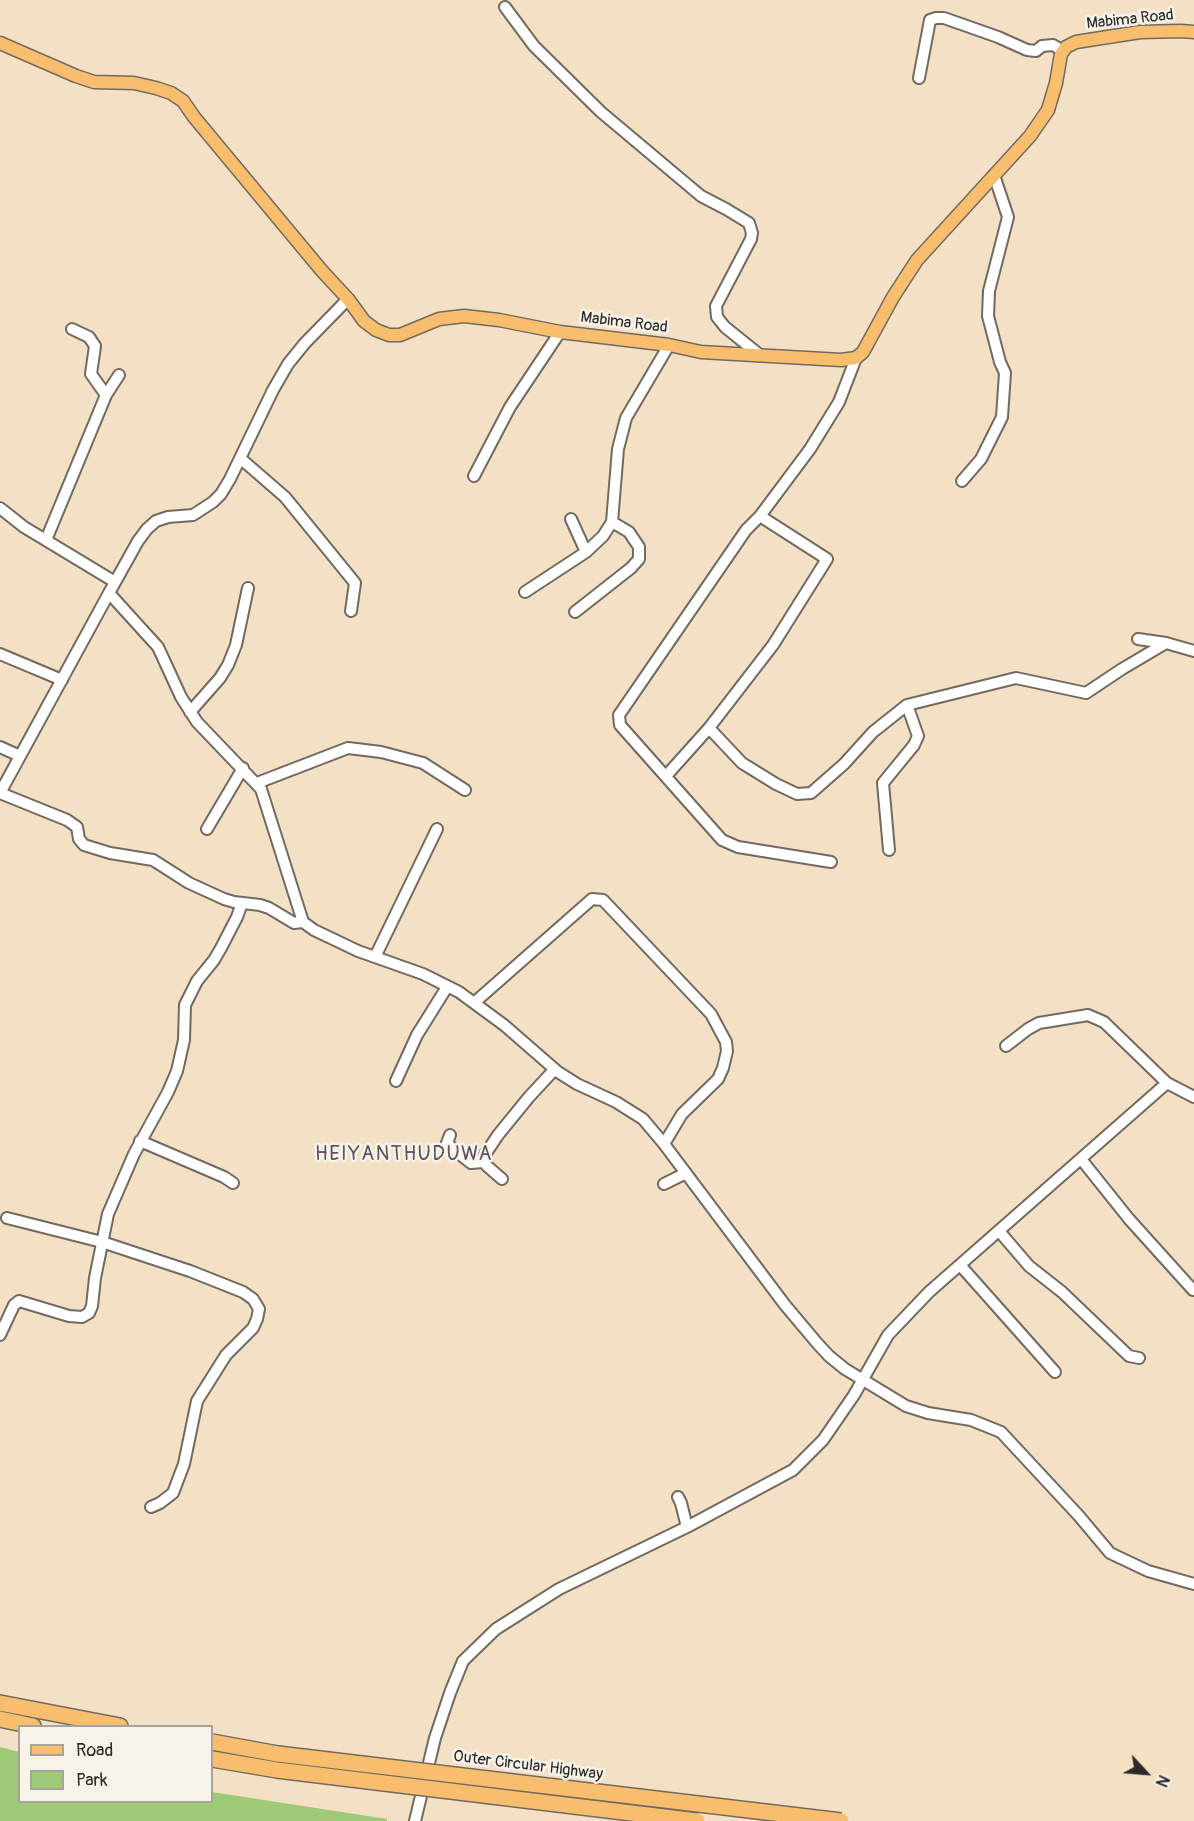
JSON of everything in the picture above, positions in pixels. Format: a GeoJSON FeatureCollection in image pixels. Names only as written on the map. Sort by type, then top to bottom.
{"type":"FeatureCollection","features":[{"type":"Feature","properties":{"kind":"highway"},"geometry":{"type":"LineString","coordinates":[[0,1703],[115,1725]]}},
{"type":"Feature","properties":{"kind":"highway"},"geometry":{"type":"LineString","coordinates":[[0,1719],[28,1725]]}},
{"type":"Feature","properties":{"kind":"highway","name":"Outer Circular Highway"},"geometry":{"type":"LineString","coordinates":[[213,1742],[290,1755],[841,1821]]}},
{"type":"Feature","properties":{"kind":"highway","name":"Outer Circular Highway"},"geometry":{"type":"LineString","coordinates":[[213,1759],[277,1770],[697,1821]]}},
{"type":"Feature","properties":{"kind":"main road","name":"Mabima Road"},"geometry":{"type":"LineString","coordinates":[[1063,51],[1076,42],[1140,32],[1194,32]]}},
{"type":"Feature","properties":{"kind":"main road","name":"Mabima Road"},"geometry":{"type":"LineString","coordinates":[[0,43],[94,82],[134,83],[171,93],[183,101],[364,321],[376,330],[389,335],[400,335],[439,320],[464,316],[499,320],[560,332],[669,345],[701,352],[841,360],[856,358]]}},
{"type":"Feature","properties":{"kind":"main road"},"geometry":{"type":"LineString","coordinates":[[856,358],[863,352],[893,297],[917,260],[1030,136],[1048,110],[1063,51]]}},
{"type":"Feature","properties":{"kind":"street"},"geometry":{"type":"LineString","coordinates":[[505,8],[534,46],[601,112],[701,196],[749,223],[751,239],[716,306],[717,317],[725,327],[761,356]]}},
{"type":"Feature","properties":{"kind":"street"},"geometry":{"type":"LineString","coordinates":[[919,78],[930,20],[936,18],[944,18],[1027,50],[1036,51],[1042,46],[1053,45],[1063,51]]}},
{"type":"Feature","properties":{"kind":"street"},"geometry":{"type":"LineString","coordinates":[[962,481],[981,459],[1002,417],[1005,373],[988,316],[989,291],[1008,217],[994,175]]}},
{"type":"Feature","properties":{"kind":"street"},"geometry":{"type":"LineString","coordinates":[[303,922],[294,923],[260,905],[224,898],[189,883],[153,860],[110,853],[84,845],[79,839],[77,827],[67,820],[0,793],[138,541],[156,521],[168,517],[193,516],[221,494],[288,364],[348,299]]}},
{"type":"Feature","properties":{"kind":"street"},"geometry":{"type":"LineString","coordinates":[[72,329],[89,337],[95,346],[91,374],[106,395]]}},
{"type":"Feature","properties":{"kind":"street"},"geometry":{"type":"LineString","coordinates":[[474,476],[510,407],[560,332]]}},
{"type":"Feature","properties":{"kind":"street"},"geometry":{"type":"LineString","coordinates":[[525,592],[586,552],[603,536],[612,522],[618,449],[626,418],[669,345]]}},
{"type":"Feature","properties":{"kind":"street"},"geometry":{"type":"LineString","coordinates":[[831,862],[738,847],[722,840],[620,725],[619,715],[746,530],[760,516],[810,449],[839,402],[856,358]]}},
{"type":"Feature","properties":{"kind":"street"},"geometry":{"type":"LineString","coordinates":[[46,540],[106,395],[119,375]]}},
{"type":"Feature","properties":{"kind":"street"},"geometry":{"type":"LineString","coordinates":[[240,458],[285,497],[355,583],[351,611]]}},
{"type":"Feature","properties":{"kind":"street"},"geometry":{"type":"LineString","coordinates":[[0,508],[24,527],[116,582]]}},
{"type":"Feature","properties":{"kind":"street"},"geometry":{"type":"LineString","coordinates":[[666,777],[709,728],[772,645],[827,558],[760,516]]}},
{"type":"Feature","properties":{"kind":"street"},"geometry":{"type":"LineString","coordinates":[[571,519],[586,552]]}},
{"type":"Feature","properties":{"kind":"street"},"geometry":{"type":"LineString","coordinates":[[575,612],[632,568],[639,559],[639,548],[629,532],[612,522]]}},
{"type":"Feature","properties":{"kind":"street"},"geometry":{"type":"LineString","coordinates":[[190,712],[215,684],[228,665],[237,638],[248,588]]}},
{"type":"Feature","properties":{"kind":"street"},"geometry":{"type":"LineString","coordinates":[[109,593],[158,647],[190,712],[206,732],[257,783],[264,798],[303,922],[341,944],[423,974],[475,1002],[555,1070],[577,1084],[631,1110],[643,1119],[664,1144],[817,1343],[845,1369],[906,1406],[928,1413],[971,1420],[1001,1432],[1079,1516],[1110,1554],[1148,1571],[1194,1584]]}},
{"type":"Feature","properties":{"kind":"street"},"geometry":{"type":"LineString","coordinates":[[1138,639],[1166,643],[1194,651]]}},
{"type":"Feature","properties":{"kind":"street"},"geometry":{"type":"LineString","coordinates":[[709,728],[742,763],[797,794],[811,793],[844,764],[873,732],[907,705],[1016,678],[1086,693],[1166,643]]}},
{"type":"Feature","properties":{"kind":"street"},"geometry":{"type":"LineString","coordinates":[[0,654],[62,680]]}},
{"type":"Feature","properties":{"kind":"street"},"geometry":{"type":"LineString","coordinates":[[889,850],[883,783],[914,745],[918,736],[907,705]]}},
{"type":"Feature","properties":{"kind":"street"},"geometry":{"type":"LineString","coordinates":[[0,747],[20,756]]}},
{"type":"Feature","properties":{"kind":"street"},"geometry":{"type":"LineString","coordinates":[[257,783],[348,748],[381,752],[423,764],[465,790]]}},
{"type":"Feature","properties":{"kind":"street"},"geometry":{"type":"LineString","coordinates":[[207,829],[243,768]]}},
{"type":"Feature","properties":{"kind":"street"},"geometry":{"type":"LineString","coordinates":[[375,957],[437,829]]}},
{"type":"Feature","properties":{"kind":"street"},"geometry":{"type":"LineString","coordinates":[[475,1002],[592,899],[603,900],[711,1014],[726,1042],[727,1051],[718,1079],[682,1114],[664,1144]]}},
{"type":"Feature","properties":{"kind":"street"},"geometry":{"type":"LineString","coordinates":[[0,1335],[14,1305],[19,1301],[69,1316],[82,1317],[89,1313],[108,1214],[140,1141],[168,1092],[177,1071],[184,1040],[185,1005],[197,981],[221,948],[242,903]]}},
{"type":"Feature","properties":{"kind":"street"},"geometry":{"type":"LineString","coordinates":[[396,1081],[417,1035],[447,987]]}},
{"type":"Feature","properties":{"kind":"street"},"geometry":{"type":"LineString","coordinates":[[1006,1046],[1039,1023],[1088,1015],[1104,1022],[1167,1083],[1194,1097]]}},
{"type":"Feature","properties":{"kind":"street"},"geometry":{"type":"LineString","coordinates":[[483,1162],[484,1156],[498,1135],[555,1070]]}},
{"type":"Feature","properties":{"kind":"street"},"geometry":{"type":"LineString","coordinates":[[416,1821],[435,1738],[463,1661],[496,1629],[559,1589],[687,1527],[793,1470],[823,1440],[854,1395],[888,1335],[929,1292],[1167,1083]]}},
{"type":"Feature","properties":{"kind":"street"},"geometry":{"type":"LineString","coordinates":[[450,1135],[447,1143],[451,1148],[471,1163],[483,1162],[502,1179]]}},
{"type":"Feature","properties":{"kind":"street"},"geometry":{"type":"LineString","coordinates":[[140,1141],[233,1183]]}},
{"type":"Feature","properties":{"kind":"street"},"geometry":{"type":"LineString","coordinates":[[1081,1159],[1129,1219],[1193,1290]]}},
{"type":"Feature","properties":{"kind":"street"},"geometry":{"type":"LineString","coordinates":[[664,1184],[686,1173]]}},
{"type":"Feature","properties":{"kind":"street"},"geometry":{"type":"LineString","coordinates":[[7,1218],[102,1242],[190,1271],[243,1292],[253,1299],[259,1309],[258,1319],[253,1328],[226,1355],[197,1401],[184,1464],[173,1493],[151,1507]]}},
{"type":"Feature","properties":{"kind":"street"},"geometry":{"type":"LineString","coordinates":[[999,1231],[1029,1266],[1062,1292],[1123,1351],[1129,1356],[1139,1358]]}},
{"type":"Feature","properties":{"kind":"street"},"geometry":{"type":"LineString","coordinates":[[960,1265],[1055,1372]]}},
{"type":"Feature","properties":{"kind":"street"},"geometry":{"type":"LineString","coordinates":[[678,1497],[687,1527]]}},
{"type":"Feature","properties":{"kind":"green space"},"geometry":{"type":"Polygon","coordinates":[[[0,1747],[18,1752],[18,1803],[213,1803],[213,1792],[387,1819],[387,1821],[0,1821],[0,1747]]]}},
{"type":"Feature","properties":{"kind":"district","name":"HEIYANTHUDUWA"},"geometry":{"type":"Point","coordinates":[404,1155]}}]}
